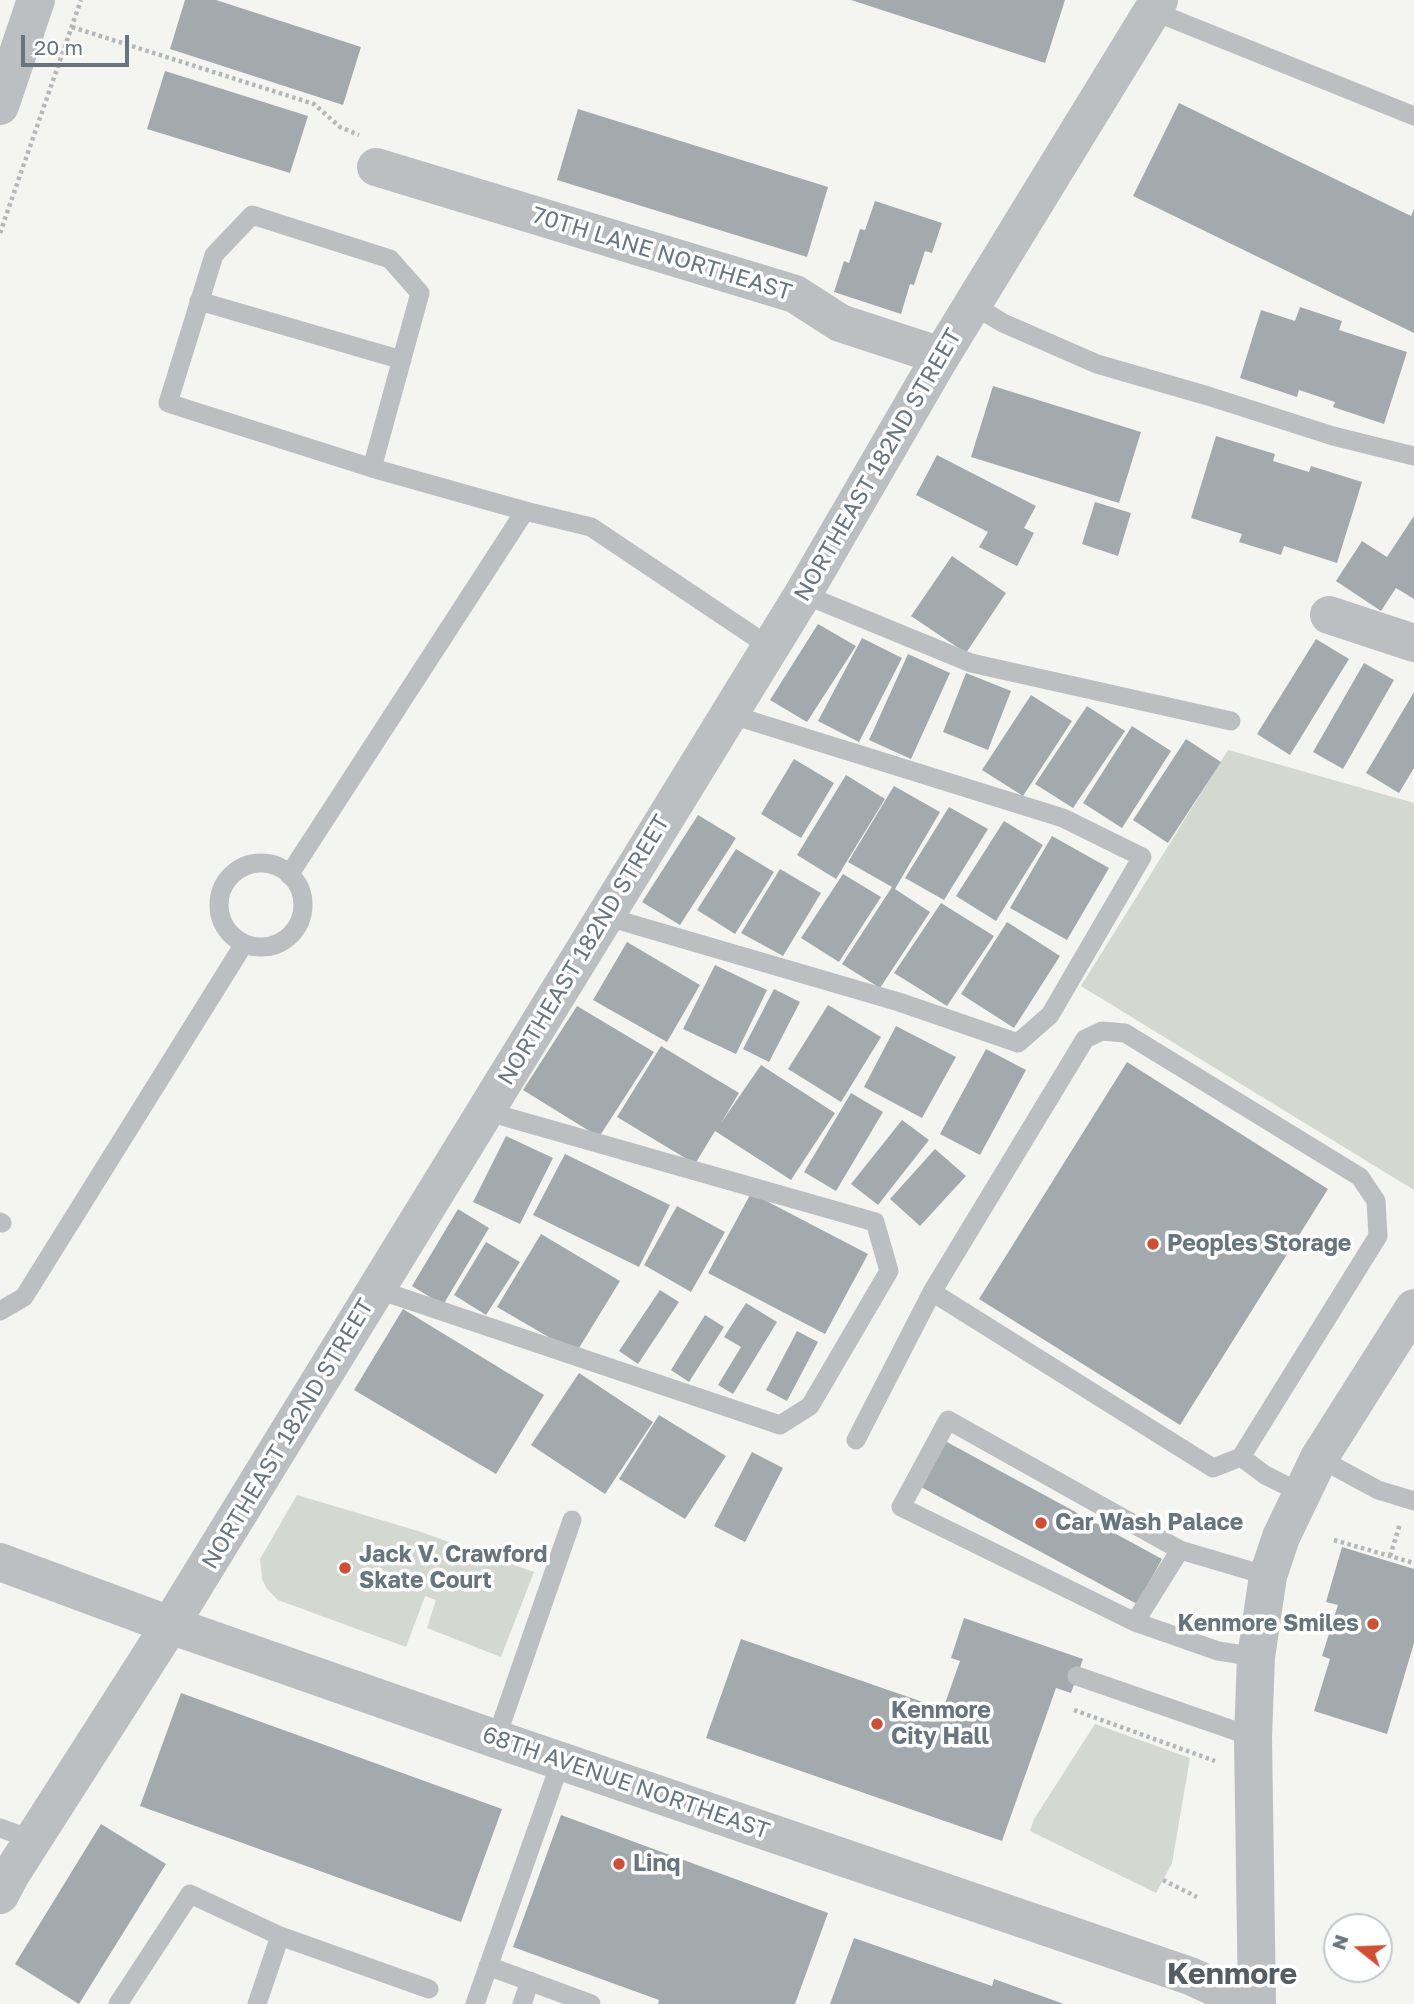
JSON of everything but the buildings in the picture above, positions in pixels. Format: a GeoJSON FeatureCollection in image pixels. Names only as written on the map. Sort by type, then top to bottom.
{"type":"FeatureCollection","features":[{"type":"Feature","properties":{"kind":"street"},"geometry":{"type":"LineString","coordinates":[[0,106],[36,0]]}},
{"type":"Feature","properties":{"kind":"street","name":"NORTHEAST 182ND STREET"},"geometry":{"type":"LineString","coordinates":[[0,1895],[16,1834],[170,1625],[803,594],[941,356],[1156,5]]}},
{"type":"Feature","properties":{"kind":"street","name":"70TH LANE NORTHEAST"},"geometry":{"type":"LineString","coordinates":[[376,167],[795,294],[840,323],[941,356]]}},
{"type":"Feature","properties":{"kind":"street"},"geometry":{"type":"LineString","coordinates":[[1329,615],[1414,643]]}},
{"type":"Feature","properties":{"kind":"street"},"geometry":{"type":"LineString","coordinates":[[1254,2004],[1253,1737],[1256,1657],[1268,1576],[1281,1536],[1319,1458],[1414,1308]]}},
{"type":"Feature","properties":{"kind":"street","name":"68TH AVENUE NORTHEAST"},"geometry":{"type":"LineString","coordinates":[[0,1562],[170,1625],[496,1739],[1190,1976],[1254,2004]]}},
{"type":"Feature","properties":{"kind":"lane"},"geometry":{"type":"LineString","coordinates":[[1156,5],[1239,47],[1414,116]]}},
{"type":"Feature","properties":{"kind":"lane"},"geometry":{"type":"LineString","coordinates":[[372,468],[420,293],[390,259],[252,215],[214,255],[168,403],[372,468],[590,527],[770,647]]}},
{"type":"Feature","properties":{"kind":"lane"},"geometry":{"type":"LineString","coordinates":[[199,301],[402,360]]}},
{"type":"Feature","properties":{"kind":"lane"},"geometry":{"type":"LineString","coordinates":[[973,305],[1003,323],[1097,364],[1333,436],[1414,456]]}},
{"type":"Feature","properties":{"kind":"lane"},"geometry":{"type":"LineString","coordinates":[[289,875],[525,511]]}},
{"type":"Feature","properties":{"kind":"lane"},"geometry":{"type":"LineString","coordinates":[[803,594],[971,663],[1231,722]]}},
{"type":"Feature","properties":{"kind":"lane"},"geometry":{"type":"LineString","coordinates":[[604,916],[899,1002],[1017,1043],[1050,1015],[1142,857],[1063,818],[729,714]]}},
{"type":"Feature","properties":{"kind":"lane"},"geometry":{"type":"LineString","coordinates":[[257,863],[270,864],[283,869],[289,875],[300,891],[303,905],[294,931],[271,946],[244,944],[233,937],[220,914],[219,900],[223,886],[231,875],[243,867],[257,863]]}},
{"type":"Feature","properties":{"kind":"lane"},"geometry":{"type":"LineString","coordinates":[[0,1311],[24,1297],[244,944]]}},
{"type":"Feature","properties":{"kind":"lane"},"geometry":{"type":"LineString","coordinates":[[856,1440],[932,1292],[1085,1039],[1102,1031],[1125,1033],[1360,1177],[1376,1201],[1378,1236],[1241,1457],[1213,1468],[932,1292]]}},
{"type":"Feature","properties":{"kind":"lane"},"geometry":{"type":"LineString","coordinates":[[376,1289],[780,1425],[810,1406],[889,1271],[875,1222],[485,1111]]}},
{"type":"Feature","properties":{"kind":"lane"},"geometry":{"type":"LineString","coordinates":[[1256,1657],[1218,1651],[1135,1622],[901,1507],[948,1420],[1180,1550],[1268,1576]]}},
{"type":"Feature","properties":{"kind":"lane"},"geometry":{"type":"LineString","coordinates":[[1241,1457],[1265,1475],[1301,1493]]}},
{"type":"Feature","properties":{"kind":"lane"},"geometry":{"type":"LineString","coordinates":[[1319,1458],[1378,1490],[1414,1501]]}},
{"type":"Feature","properties":{"kind":"lane"},"geometry":{"type":"LineString","coordinates":[[496,1739],[572,1520]]}},
{"type":"Feature","properties":{"kind":"lane"},"geometry":{"type":"LineString","coordinates":[[1135,1622],[1180,1550]]}},
{"type":"Feature","properties":{"kind":"lane"},"geometry":{"type":"LineString","coordinates":[[1077,1676],[1253,1737]]}},
{"type":"Feature","properties":{"kind":"lane"},"geometry":{"type":"LineString","coordinates":[[475,2004],[561,1761]]}},
{"type":"Feature","properties":{"kind":"lane"},"geometry":{"type":"LineString","coordinates":[[118,2004],[190,1894],[280,1936],[429,1989]]}},
{"type":"Feature","properties":{"kind":"lane"},"geometry":{"type":"LineString","coordinates":[[257,2004],[280,1936]]}},
{"type":"Feature","properties":{"kind":"lane"},"geometry":{"type":"LineString","coordinates":[[488,1966],[591,2004]]}},
{"type":"Feature","properties":{"kind":"lane"},"geometry":{"type":"LineString","coordinates":[[522,2004],[530,1981]]}},
{"type":"Feature","properties":{"kind":"path"},"geometry":{"type":"LineString","coordinates":[[0,233],[81,0]]}},
{"type":"Feature","properties":{"kind":"path"},"geometry":{"type":"LineString","coordinates":[[72,27],[314,104],[340,127],[375,141],[376,167]]}},
{"type":"Feature","properties":{"kind":"path"},"geometry":{"type":"LineString","coordinates":[[1390,1556],[1400,1523]]}},
{"type":"Feature","properties":{"kind":"path"},"geometry":{"type":"LineString","coordinates":[[1334,1540],[1414,1563]]}},
{"type":"Feature","properties":{"kind":"path"},"geometry":{"type":"LineString","coordinates":[[1074,1710],[1215,1761]]}},
{"type":"Feature","properties":{"kind":"path"},"geometry":{"type":"LineString","coordinates":[[1163,1880],[1197,1897]]}},
{"type":"Feature","properties":{"kind":"shaded area"},"geometry":{"type":"Polygon","coordinates":[[[1228,750],[1414,803],[1414,1190],[1081,986],[1228,750]]]}},
{"type":"Feature","properties":{"kind":"shaded area","name":"Jack V. Crawford Skate Court"},"geometry":{"type":"Polygon","coordinates":[[[297,1495],[418,1531],[534,1572],[501,1657],[427,1628],[436,1600],[425,1596],[406,1647],[278,1600],[262,1579],[260,1559],[297,1495]]]}},
{"type":"Feature","properties":{"kind":"shaded area"},"geometry":{"type":"Polygon","coordinates":[[[1095,1724],[1190,1758],[1172,1863],[1156,1893],[1030,1831],[1034,1819],[1095,1724]]]}},
{"type":"Feature","properties":{"kind":"place","name":"Peoples Storage"},"geometry":{"type":"Point","coordinates":[1153,1244]}},
{"type":"Feature","properties":{"kind":"place","name":"Car Wash Palace"},"geometry":{"type":"Point","coordinates":[1041,1523]}},
{"type":"Feature","properties":{"kind":"place","name":"Jack V. Crawford Skate Court"},"geometry":{"type":"Point","coordinates":[345,1568]}},
{"type":"Feature","properties":{"kind":"place","name":"Kenmore Smiles"},"geometry":{"type":"Point","coordinates":[1373,1624]}},
{"type":"Feature","properties":{"kind":"place","name":"Kenmore City Hall"},"geometry":{"type":"Point","coordinates":[877,1724]}},
{"type":"Feature","properties":{"kind":"place","name":"Linq"},"geometry":{"type":"Point","coordinates":[619,1864]}},
{"type":"Feature","properties":{"kind":"district","name":"Kenmore"},"geometry":{"type":"Point","coordinates":[1232,1974]}}]}
